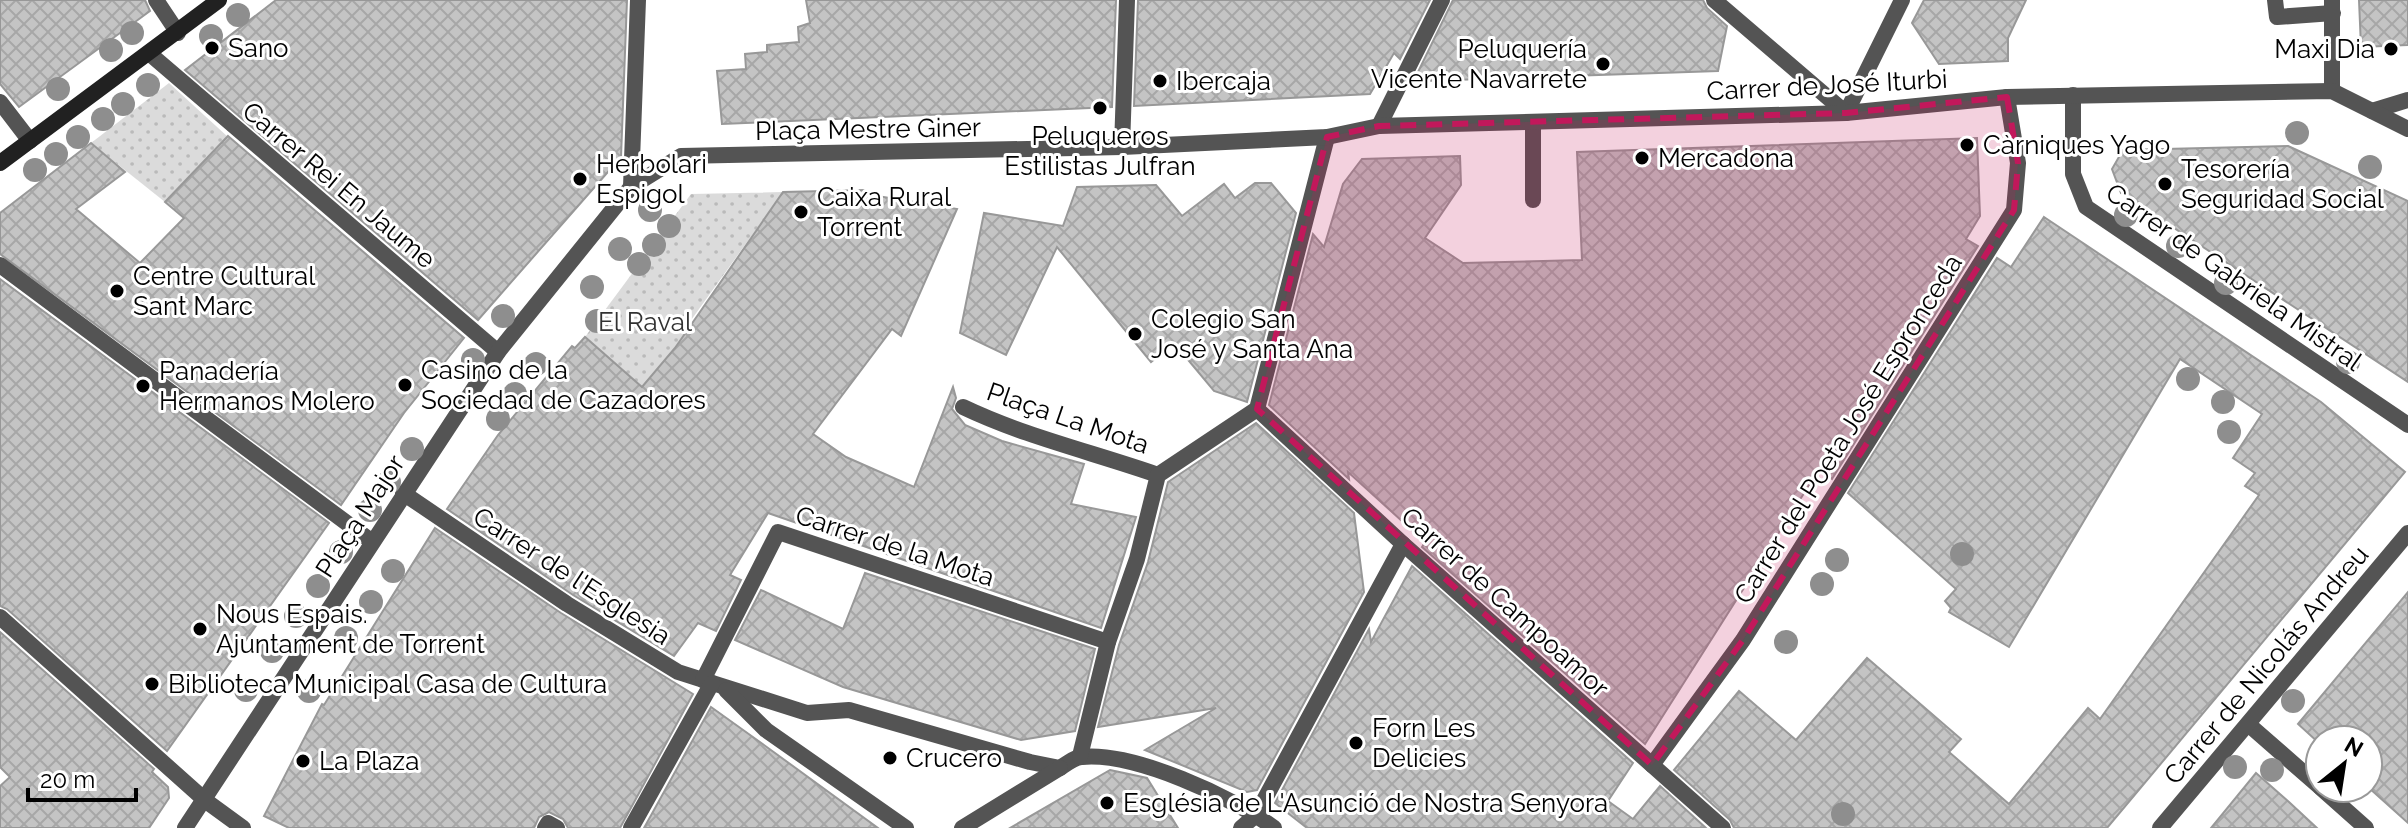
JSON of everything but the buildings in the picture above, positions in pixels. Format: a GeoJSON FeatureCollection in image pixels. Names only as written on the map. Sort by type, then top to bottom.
{"type":"FeatureCollection","features":[{"type":"Feature","properties":{"kind":"street"},"geometry":{"type":"LineString","coordinates":[[156,0],[178,33]]}},
{"type":"Feature","properties":{"kind":"street"},"geometry":{"type":"LineString","coordinates":[[0,163],[219,0]]}},
{"type":"Feature","properties":{"kind":"street"},"geometry":{"type":"LineString","coordinates":[[631,187],[638,0]]}},
{"type":"Feature","properties":{"kind":"street"},"geometry":{"type":"LineString","coordinates":[[1122,147],[1127,0]]}},
{"type":"Feature","properties":{"kind":"street"},"geometry":{"type":"LineString","coordinates":[[1379,126],[1442,0]]}},
{"type":"Feature","properties":{"kind":"street"},"geometry":{"type":"LineString","coordinates":[[1714,0],[1846,113],[1902,0]]}},
{"type":"Feature","properties":{"kind":"street"},"geometry":{"type":"LineString","coordinates":[[2275,0],[2277,17],[2332,7],[2332,91],[2408,129]]}},
{"type":"Feature","properties":{"kind":"street","name":"Carrer Rei En Jaume"},"geometry":{"type":"LineString","coordinates":[[150,54],[498,352]]}},
{"type":"Feature","properties":{"kind":"street","name":"Carrer de José Iturbi"},"geometry":{"type":"LineString","coordinates":[[1327,137],[1379,126],[1846,113],[2007,97],[2332,91]]}},
{"type":"Feature","properties":{"kind":"street","name":"Carrer de Gabriela Mistral"},"geometry":{"type":"LineString","coordinates":[[2073,95],[2073,174],[2086,207],[2408,425]]}},
{"type":"Feature","properties":{"kind":"street","name":"Carrer del Poeta José Espronceda"},"geometry":{"type":"LineString","coordinates":[[1652,765],[1743,640],[2014,210],[2018,163],[2007,97]]}},
{"type":"Feature","properties":{"kind":"street"},"geometry":{"type":"LineString","coordinates":[[2372,111],[2408,100]]}},
{"type":"Feature","properties":{"kind":"street"},"geometry":{"type":"LineString","coordinates":[[0,102],[30,141]]}},
{"type":"Feature","properties":{"kind":"street"},"geometry":{"type":"LineString","coordinates":[[1533,122],[1533,200]]}},
{"type":"Feature","properties":{"kind":"street"},"geometry":{"type":"LineString","coordinates":[[1080,756],[1108,642],[1137,559],[1158,475],[1257,409],[1327,137]]}},
{"type":"Feature","properties":{"kind":"street","name":"Plaça Mestre Giner"},"geometry":{"type":"LineString","coordinates":[[498,352],[631,187],[681,156],[1122,147],[1327,137]]}},
{"type":"Feature","properties":{"kind":"street"},"geometry":{"type":"LineString","coordinates":[[0,265],[371,541]]}},
{"type":"Feature","properties":{"kind":"street","name":"Plaça Major"},"geometry":{"type":"LineString","coordinates":[[185,828],[206,801],[371,541],[498,352]]}},
{"type":"Feature","properties":{"kind":"street","name":"Plaça La Mota"},"geometry":{"type":"LineString","coordinates":[[963,407],[1015,432],[1087,450],[1158,475]]}},
{"type":"Feature","properties":{"kind":"street","name":"Carrer de Campoamor"},"geometry":{"type":"LineString","coordinates":[[1257,409],[1403,544],[1723,828]]}},
{"type":"Feature","properties":{"kind":"street","name":"Carrer de l'Esglesia"},"geometry":{"type":"LineString","coordinates":[[403,493],[678,672],[807,713],[849,710],[1060,768]]}},
{"type":"Feature","properties":{"kind":"street","name":"Carrer de la Mota"},"geometry":{"type":"LineString","coordinates":[[712,683],[778,532],[1108,642]]}},
{"type":"Feature","properties":{"kind":"street","name":"Carrer de Nicolás Andreu"},"geometry":{"type":"LineString","coordinates":[[2160,828],[2408,533]]}},
{"type":"Feature","properties":{"kind":"street"},"geometry":{"type":"LineString","coordinates":[[1241,828],[1256,815],[1403,544]]}},
{"type":"Feature","properties":{"kind":"street"},"geometry":{"type":"LineString","coordinates":[[0,617],[206,801],[243,828]]}},
{"type":"Feature","properties":{"kind":"street"},"geometry":{"type":"LineString","coordinates":[[631,828],[712,683]]}},
{"type":"Feature","properties":{"kind":"street","name":"Carrer de l'Esglesia"},"geometry":{"type":"LineString","coordinates":[[712,683],[766,730],[906,828]]}},
{"type":"Feature","properties":{"kind":"street"},"geometry":{"type":"LineString","coordinates":[[2248,724],[2304,774]]}},
{"type":"Feature","properties":{"kind":"street"},"geometry":{"type":"LineString","coordinates":[[962,828],[1080,756],[1145,764],[1256,815],[1274,828]]}},
{"type":"Feature","properties":{"kind":"street"},"geometry":{"type":"LineString","coordinates":[[2338,804],[2366,828]]}},
{"type":"Feature","properties":{"kind":"street"},"geometry":{"type":"LineString","coordinates":[[545,828],[548,823],[557,828]]}},
{"type":"Feature","properties":{"kind":"highlighted area"},"geometry":{"type":"Polygon","coordinates":[[[2007,97],[2018,163],[2014,210],[1743,640],[1652,765],[1257,409],[1327,137],[1379,126],[1846,113],[2007,97]]]}},
{"type":"Feature","properties":{"kind":"green space"},"geometry":{"type":"Polygon","coordinates":[[[169,83],[228,137],[165,202],[91,143],[169,83]]]}},
{"type":"Feature","properties":{"kind":"green space","name":"El Raval"},"geometry":{"type":"Polygon","coordinates":[[[783,192],[689,323],[690,330],[642,388],[585,337],[691,194],[783,192]]]}},
{"type":"Feature","properties":{"kind":"place","name":"Sano"},"geometry":{"type":"Point","coordinates":[212,48]}},
{"type":"Feature","properties":{"kind":"place","name":"Maxi Dia"},"geometry":{"type":"Point","coordinates":[2391,49]}},
{"type":"Feature","properties":{"kind":"place","name":"Peluquería Vicente Navarrete"},"geometry":{"type":"Point","coordinates":[1603,64]}},
{"type":"Feature","properties":{"kind":"place","name":"Ibercaja"},"geometry":{"type":"Point","coordinates":[1160,81]}},
{"type":"Feature","properties":{"kind":"place","name":"Peluqueros Estilistas Julfran"},"geometry":{"type":"Point","coordinates":[1100,108]}},
{"type":"Feature","properties":{"kind":"place","name":"Càrniques Yago"},"geometry":{"type":"Point","coordinates":[1967,145]}},
{"type":"Feature","properties":{"kind":"place","name":"Mercadona"},"geometry":{"type":"Point","coordinates":[1642,158]}},
{"type":"Feature","properties":{"kind":"place","name":"Herbolari Espigol"},"geometry":{"type":"Point","coordinates":[580,179]}},
{"type":"Feature","properties":{"kind":"place","name":"Tesorería Seguridad Social"},"geometry":{"type":"Point","coordinates":[2165,184]}},
{"type":"Feature","properties":{"kind":"place","name":"Caixa Rural Torrent"},"geometry":{"type":"Point","coordinates":[801,212]}},
{"type":"Feature","properties":{"kind":"place","name":"Centre Cultural Sant Marc"},"geometry":{"type":"Point","coordinates":[117,291]}},
{"type":"Feature","properties":{"kind":"place","name":"Colegio San José y Santa Ana"},"geometry":{"type":"Point","coordinates":[1135,334]}},
{"type":"Feature","properties":{"kind":"place","name":"Casino de la Sociedad de Cazadores"},"geometry":{"type":"Point","coordinates":[405,385]}},
{"type":"Feature","properties":{"kind":"place","name":"Panadería Hermanos Molero"},"geometry":{"type":"Point","coordinates":[143,386]}},
{"type":"Feature","properties":{"kind":"place","name":"Nous Espais. Ajuntament de Torrent"},"geometry":{"type":"Point","coordinates":[200,629]}},
{"type":"Feature","properties":{"kind":"place","name":"Biblioteca Municipal Casa de Cultura"},"geometry":{"type":"Point","coordinates":[152,684]}},
{"type":"Feature","properties":{"kind":"place","name":"Forn Les Delicies"},"geometry":{"type":"Point","coordinates":[1356,743]}},
{"type":"Feature","properties":{"kind":"place","name":"Crucero"},"geometry":{"type":"Point","coordinates":[890,758]}},
{"type":"Feature","properties":{"kind":"place","name":"La Plaza"},"geometry":{"type":"Point","coordinates":[303,761]}},
{"type":"Feature","properties":{"kind":"place","name":"Església de L'Asunció de Nostra Senyora"},"geometry":{"type":"Point","coordinates":[1107,803]}}]}
